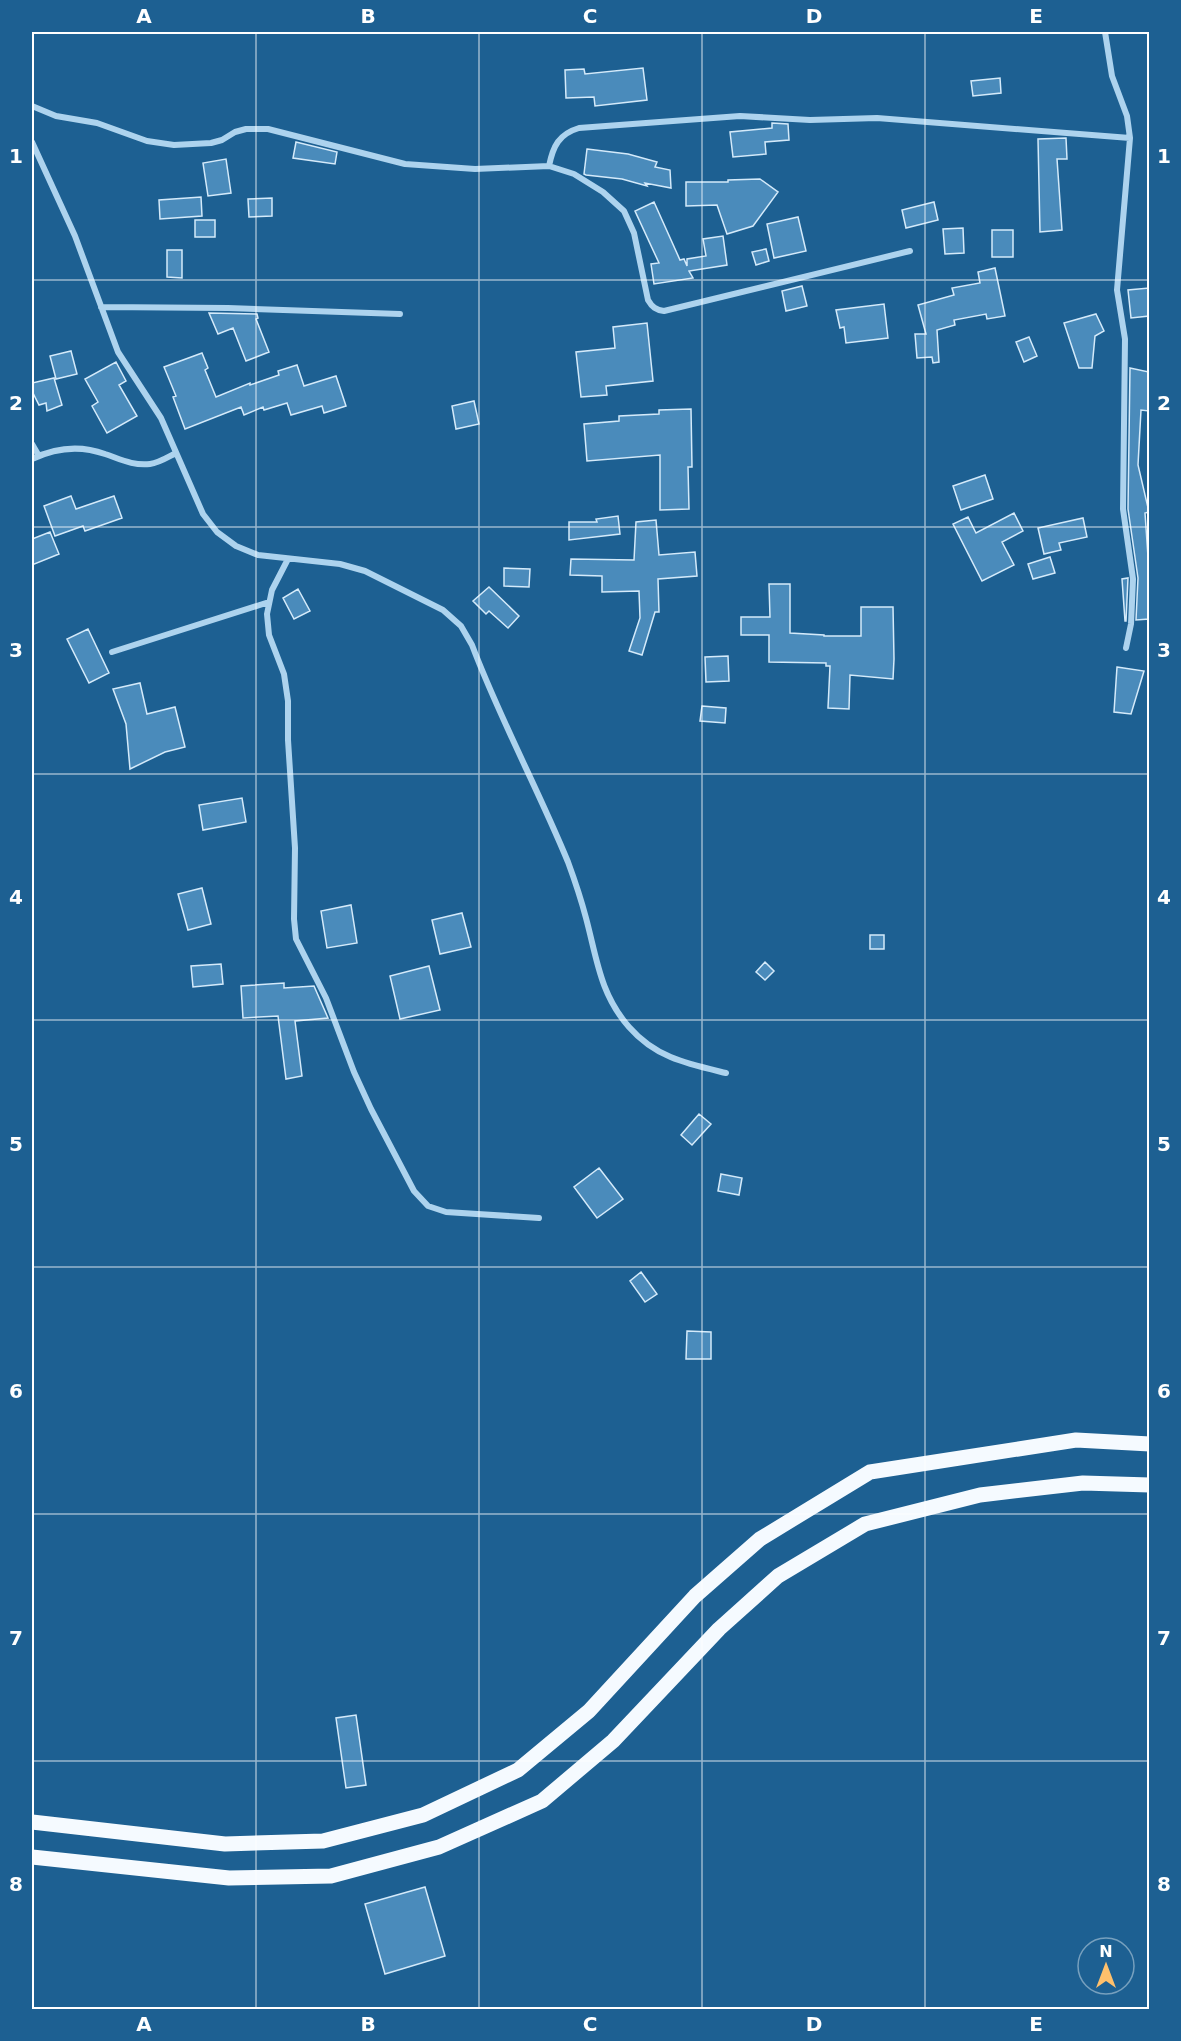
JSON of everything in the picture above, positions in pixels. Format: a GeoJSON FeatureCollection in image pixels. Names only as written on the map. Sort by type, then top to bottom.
{"type":"FeatureCollection","features":[{"type":"Feature","properties":{"kind":"main road"},"geometry":{"type":"LineString","coordinates":[[32,1822],[225,1844],[323,1840],[423,1815],[518,1770],[589,1711],[695,1596],[760,1539],[870,1472],[1076,1440],[1149,1444]]}},
{"type":"Feature","properties":{"kind":"main road"},"geometry":{"type":"LineString","coordinates":[[32,1857],[229,1878],[331,1876],[439,1847],[542,1801],[613,1741],[719,1629],[778,1576],[865,1524],[980,1495],[1083,1483],[1149,1485]]}},
{"type":"Feature","properties":{"kind":"street"},"geometry":{"type":"LineString","coordinates":[[1105,32],[1112,76],[1127,116],[1130,138],[1117,290],[1125,339],[1123,509],[1133,579],[1131,624],[1126,648]]}},
{"type":"Feature","properties":{"kind":"street"},"geometry":{"type":"LineString","coordinates":[[32,106],[56,116],[97,123],[133,137],[161,143],[211,143],[222,140],[235,132],[268,129],[389,161],[417,166],[475,169],[549,166],[565,170],[589,182],[610,197],[624,211],[634,233],[648,300],[654,308],[664,311],[910,251]]}},
{"type":"Feature","properties":{"kind":"street"},"geometry":{"type":"LineString","coordinates":[[549,166],[557,141],[571,130],[703,117],[740,116],[810,120],[877,118],[1130,138]]}},
{"type":"Feature","properties":{"kind":"street"},"geometry":{"type":"LineString","coordinates":[[32,142],[75,236],[123,360],[161,418],[203,514],[217,532],[246,552],[340,564],[365,571],[438,607],[461,626],[472,645],[567,861],[585,915],[596,963],[611,1001],[630,1028],[654,1050],[681,1062],[726,1073]]}},
{"type":"Feature","properties":{"kind":"street"},"geometry":{"type":"LineString","coordinates":[[101,307],[228,308],[400,314]]}},
{"type":"Feature","properties":{"kind":"street"},"geometry":{"type":"LineString","coordinates":[[32,444],[39,456]]}},
{"type":"Feature","properties":{"kind":"street"},"geometry":{"type":"LineString","coordinates":[[32,459],[52,451],[79,448],[104,453],[127,462],[153,464],[176,453]]}},
{"type":"Feature","properties":{"kind":"street"},"geometry":{"type":"LineString","coordinates":[[288,559],[269,602],[267,614],[269,635],[284,674],[288,701],[288,740],[295,848],[294,929],[299,948],[319,981],[354,1072],[371,1109],[420,1199],[428,1206],[446,1212],[539,1218]]}},
{"type":"Feature","properties":{"kind":"street"},"geometry":{"type":"LineString","coordinates":[[111,652],[269,602]]}},
{"type":"Feature","properties":{"kind":"building"},"geometry":{"type":"Polygon","coordinates":[[[643,68],[647,100],[595,106],[594,97],[566,98],[565,70],[584,69],[585,74],[643,68]]]}},
{"type":"Feature","properties":{"kind":"building"},"geometry":{"type":"Polygon","coordinates":[[[1000,78],[1001,93],[973,96],[971,81],[1000,78]]]}},
{"type":"Feature","properties":{"kind":"building"},"geometry":{"type":"Polygon","coordinates":[[[772,123],[788,124],[789,140],[765,142],[766,154],[733,157],[730,132],[772,128],[772,123]]]}},
{"type":"Feature","properties":{"kind":"building"},"geometry":{"type":"Polygon","coordinates":[[[1066,138],[1067,159],[1057,159],[1062,230],[1040,232],[1038,139],[1066,138]]]}},
{"type":"Feature","properties":{"kind":"building"},"geometry":{"type":"Polygon","coordinates":[[[296,142],[337,152],[335,164],[293,158],[296,142]]]}},
{"type":"Feature","properties":{"kind":"building"},"geometry":{"type":"Polygon","coordinates":[[[587,149],[628,154],[657,162],[655,167],[670,170],[671,188],[586,175],[584,174],[587,149]]]}},
{"type":"Feature","properties":{"kind":"building"},"geometry":{"type":"Polygon","coordinates":[[[226,159],[231,193],[208,196],[203,163],[226,159]]]}},
{"type":"Feature","properties":{"kind":"building"},"geometry":{"type":"Polygon","coordinates":[[[760,179],[778,192],[753,226],[727,234],[717,205],[686,206],[686,182],[760,179]]]}},
{"type":"Feature","properties":{"kind":"building"},"geometry":{"type":"Polygon","coordinates":[[[201,197],[202,216],[160,219],[159,200],[201,197]]]}},
{"type":"Feature","properties":{"kind":"building"},"geometry":{"type":"Polygon","coordinates":[[[272,198],[272,216],[249,217],[248,199],[272,198]]]}},
{"type":"Feature","properties":{"kind":"building"},"geometry":{"type":"Polygon","coordinates":[[[654,202],[680,260],[684,259],[687,266],[687,259],[706,256],[703,239],[723,236],[727,265],[689,271],[693,278],[654,284],[651,264],[659,263],[635,211],[654,202]]]}},
{"type":"Feature","properties":{"kind":"building"},"geometry":{"type":"Polygon","coordinates":[[[934,202],[938,220],[906,228],[902,210],[934,202]]]}},
{"type":"Feature","properties":{"kind":"building"},"geometry":{"type":"Polygon","coordinates":[[[798,217],[806,251],[774,258],[767,224],[798,217]]]}},
{"type":"Feature","properties":{"kind":"building"},"geometry":{"type":"Polygon","coordinates":[[[195,220],[215,220],[215,237],[195,237],[195,220]]]}},
{"type":"Feature","properties":{"kind":"building"},"geometry":{"type":"Polygon","coordinates":[[[963,228],[964,253],[945,254],[943,229],[963,228]]]}},
{"type":"Feature","properties":{"kind":"building"},"geometry":{"type":"Polygon","coordinates":[[[992,230],[1013,230],[1013,257],[992,257],[992,230]]]}},
{"type":"Feature","properties":{"kind":"building"},"geometry":{"type":"Polygon","coordinates":[[[766,249],[769,261],[756,265],[752,252],[766,249]]]}},
{"type":"Feature","properties":{"kind":"building"},"geometry":{"type":"Polygon","coordinates":[[[167,250],[182,250],[182,278],[167,277],[167,250]]]}},
{"type":"Feature","properties":{"kind":"building"},"geometry":{"type":"Polygon","coordinates":[[[995,268],[1005,316],[987,319],[986,314],[954,320],[955,325],[937,330],[939,362],[933,363],[932,357],[917,358],[915,334],[926,334],[918,305],[954,295],[952,288],[980,283],[978,272],[995,268]]]}},
{"type":"Feature","properties":{"kind":"building"},"geometry":{"type":"Polygon","coordinates":[[[802,286],[807,306],[786,311],[782,291],[802,286]]]}},
{"type":"Feature","properties":{"kind":"building"},"geometry":{"type":"Polygon","coordinates":[[[1149,288],[1149,316],[1131,318],[1128,290],[1149,288]]]}},
{"type":"Feature","properties":{"kind":"building"},"geometry":{"type":"Polygon","coordinates":[[[884,304],[888,338],[846,343],[844,327],[840,328],[836,310],[884,304]]]}},
{"type":"Feature","properties":{"kind":"building"},"geometry":{"type":"Polygon","coordinates":[[[209,313],[257,314],[256,319],[269,352],[246,361],[233,328],[218,334],[209,313]]]}},
{"type":"Feature","properties":{"kind":"building"},"geometry":{"type":"Polygon","coordinates":[[[1096,314],[1104,331],[1095,336],[1092,368],[1079,368],[1064,323],[1096,314]]]}},
{"type":"Feature","properties":{"kind":"building"},"geometry":{"type":"Polygon","coordinates":[[[647,323],[653,381],[606,386],[607,395],[581,397],[576,352],[615,348],[613,327],[647,323]]]}},
{"type":"Feature","properties":{"kind":"building"},"geometry":{"type":"Polygon","coordinates":[[[1029,337],[1037,356],[1024,362],[1016,342],[1029,337]]]}},
{"type":"Feature","properties":{"kind":"building"},"geometry":{"type":"Polygon","coordinates":[[[71,351],[77,374],[56,379],[50,356],[71,351]]]}},
{"type":"Feature","properties":{"kind":"building"},"geometry":{"type":"Polygon","coordinates":[[[202,353],[208,368],[205,370],[216,397],[250,383],[250,385],[279,375],[278,371],[297,365],[304,386],[336,376],[346,406],[324,413],[322,406],[291,415],[287,403],[264,410],[263,407],[244,415],[241,407],[185,429],[173,397],[176,396],[164,367],[202,353]]]}},
{"type":"Feature","properties":{"kind":"building"},"geometry":{"type":"Polygon","coordinates":[[[116,362],[126,381],[119,385],[137,416],[107,433],[92,406],[98,402],[85,379],[116,362]]]}},
{"type":"Feature","properties":{"kind":"building"},"geometry":{"type":"Polygon","coordinates":[[[1130,368],[1149,372],[1149,411],[1141,410],[1138,465],[1149,512],[1145,513],[1149,571],[1149,619],[1136,620],[1138,578],[1128,509],[1130,368]]]}},
{"type":"Feature","properties":{"kind":"building"},"geometry":{"type":"Polygon","coordinates":[[[54,378],[62,405],[47,411],[46,403],[39,405],[32,391],[32,383],[54,378]]]}},
{"type":"Feature","properties":{"kind":"building"},"geometry":{"type":"Polygon","coordinates":[[[474,401],[479,424],[456,429],[452,406],[474,401]]]}},
{"type":"Feature","properties":{"kind":"building"},"geometry":{"type":"Polygon","coordinates":[[[691,409],[692,467],[688,467],[689,509],[660,510],[660,455],[587,461],[584,424],[619,421],[619,416],[659,414],[659,410],[691,409]]]}},
{"type":"Feature","properties":{"kind":"building"},"geometry":{"type":"Polygon","coordinates":[[[985,475],[993,499],[961,510],[953,486],[985,475]]]}},
{"type":"Feature","properties":{"kind":"building"},"geometry":{"type":"Polygon","coordinates":[[[71,496],[76,509],[114,496],[122,518],[85,531],[83,526],[55,536],[44,506],[71,496]]]}},
{"type":"Feature","properties":{"kind":"building"},"geometry":{"type":"Polygon","coordinates":[[[1014,513],[1023,531],[1002,542],[1014,565],[982,581],[953,524],[968,517],[976,533],[1014,513]]]}},
{"type":"Feature","properties":{"kind":"building"},"geometry":{"type":"Polygon","coordinates":[[[618,516],[620,534],[569,540],[569,522],[597,522],[596,519],[618,516]]]}},
{"type":"Feature","properties":{"kind":"building"},"geometry":{"type":"Polygon","coordinates":[[[1083,518],[1087,537],[1059,543],[1061,550],[1044,554],[1038,528],[1083,518]]]}},
{"type":"Feature","properties":{"kind":"building"},"geometry":{"type":"Polygon","coordinates":[[[656,520],[659,555],[695,552],[697,576],[658,579],[659,612],[655,612],[642,655],[629,651],[640,618],[639,591],[602,592],[602,576],[570,575],[571,559],[634,560],[636,522],[656,520]]]}},
{"type":"Feature","properties":{"kind":"building"},"geometry":{"type":"Polygon","coordinates":[[[50,532],[59,554],[32,565],[32,539],[50,532]]]}},
{"type":"Feature","properties":{"kind":"building"},"geometry":{"type":"Polygon","coordinates":[[[1050,557],[1055,573],[1033,579],[1028,564],[1050,557]]]}},
{"type":"Feature","properties":{"kind":"building"},"geometry":{"type":"Polygon","coordinates":[[[504,568],[530,569],[529,587],[504,586],[504,568]]]}},
{"type":"Feature","properties":{"kind":"building"},"geometry":{"type":"Polygon","coordinates":[[[1128,578],[1126,621],[1125,621],[1122,579],[1128,578]]]}},
{"type":"Feature","properties":{"kind":"building"},"geometry":{"type":"Polygon","coordinates":[[[769,584],[790,584],[790,633],[861,636],[861,607],[893,607],[893,679],[850,675],[849,709],[828,708],[830,666],[826,666],[826,663],[769,662],[769,635],[741,635],[741,617],[770,617],[769,584]]]}},
{"type":"Feature","properties":{"kind":"building"},"geometry":{"type":"Polygon","coordinates":[[[489,587],[519,616],[508,628],[489,611],[486,614],[473,601],[489,587]]]}},
{"type":"Feature","properties":{"kind":"building"},"geometry":{"type":"Polygon","coordinates":[[[298,589],[310,611],[294,619],[283,598],[298,589]]]}},
{"type":"Feature","properties":{"kind":"building"},"geometry":{"type":"Polygon","coordinates":[[[88,629],[109,673],[89,683],[67,639],[88,629]]]}},
{"type":"Feature","properties":{"kind":"building"},"geometry":{"type":"Polygon","coordinates":[[[728,656],[729,681],[706,682],[705,657],[728,656]]]}},
{"type":"Feature","properties":{"kind":"building"},"geometry":{"type":"Polygon","coordinates":[[[1117,667],[1144,671],[1131,714],[1114,712],[1117,667]]]}},
{"type":"Feature","properties":{"kind":"building"},"geometry":{"type":"Polygon","coordinates":[[[140,683],[147,714],[175,707],[185,747],[165,752],[130,769],[126,724],[113,689],[140,683]]]}},
{"type":"Feature","properties":{"kind":"building"},"geometry":{"type":"Polygon","coordinates":[[[702,706],[726,708],[725,723],[700,721],[702,706]]]}},
{"type":"Feature","properties":{"kind":"building"},"geometry":{"type":"Polygon","coordinates":[[[242,798],[246,822],[203,830],[199,805],[242,798]]]}},
{"type":"Feature","properties":{"kind":"building"},"geometry":{"type":"Polygon","coordinates":[[[202,888],[211,924],[188,930],[178,894],[202,888]]]}},
{"type":"Feature","properties":{"kind":"building"},"geometry":{"type":"Polygon","coordinates":[[[351,905],[357,943],[327,948],[321,911],[351,905]]]}},
{"type":"Feature","properties":{"kind":"building"},"geometry":{"type":"Polygon","coordinates":[[[462,913],[471,947],[440,954],[432,920],[462,913]]]}},
{"type":"Feature","properties":{"kind":"building"},"geometry":{"type":"Polygon","coordinates":[[[870,935],[884,935],[884,949],[870,949],[870,935]]]}},
{"type":"Feature","properties":{"kind":"building"},"geometry":{"type":"Polygon","coordinates":[[[765,962],[774,971],[765,980],[756,972],[765,962]]]}},
{"type":"Feature","properties":{"kind":"building"},"geometry":{"type":"Polygon","coordinates":[[[221,964],[223,984],[193,987],[191,966],[221,964]]]}},
{"type":"Feature","properties":{"kind":"building"},"geometry":{"type":"Polygon","coordinates":[[[429,966],[440,1010],[400,1019],[390,976],[429,966]]]}},
{"type":"Feature","properties":{"kind":"building"},"geometry":{"type":"Polygon","coordinates":[[[284,983],[284,988],[314,986],[328,1018],[295,1021],[302,1076],[286,1079],[278,1016],[243,1018],[241,986],[284,983]]]}},
{"type":"Feature","properties":{"kind":"building"},"geometry":{"type":"Polygon","coordinates":[[[699,1114],[711,1124],[692,1145],[681,1135],[699,1114]]]}},
{"type":"Feature","properties":{"kind":"building"},"geometry":{"type":"Polygon","coordinates":[[[599,1168],[623,1199],[597,1218],[574,1187],[599,1168]]]}},
{"type":"Feature","properties":{"kind":"building"},"geometry":{"type":"Polygon","coordinates":[[[721,1174],[742,1178],[739,1195],[718,1191],[721,1174]]]}},
{"type":"Feature","properties":{"kind":"building"},"geometry":{"type":"Polygon","coordinates":[[[641,1272],[657,1294],[645,1302],[630,1281],[641,1272]]]}},
{"type":"Feature","properties":{"kind":"building"},"geometry":{"type":"Polygon","coordinates":[[[687,1331],[711,1332],[711,1359],[686,1359],[687,1331]]]}},
{"type":"Feature","properties":{"kind":"building"},"geometry":{"type":"Polygon","coordinates":[[[356,1715],[366,1785],[346,1788],[336,1718],[356,1715]]]}},
{"type":"Feature","properties":{"kind":"building"},"geometry":{"type":"Polygon","coordinates":[[[425,1887],[445,1956],[385,1974],[365,1904],[425,1887]]]}}]}
